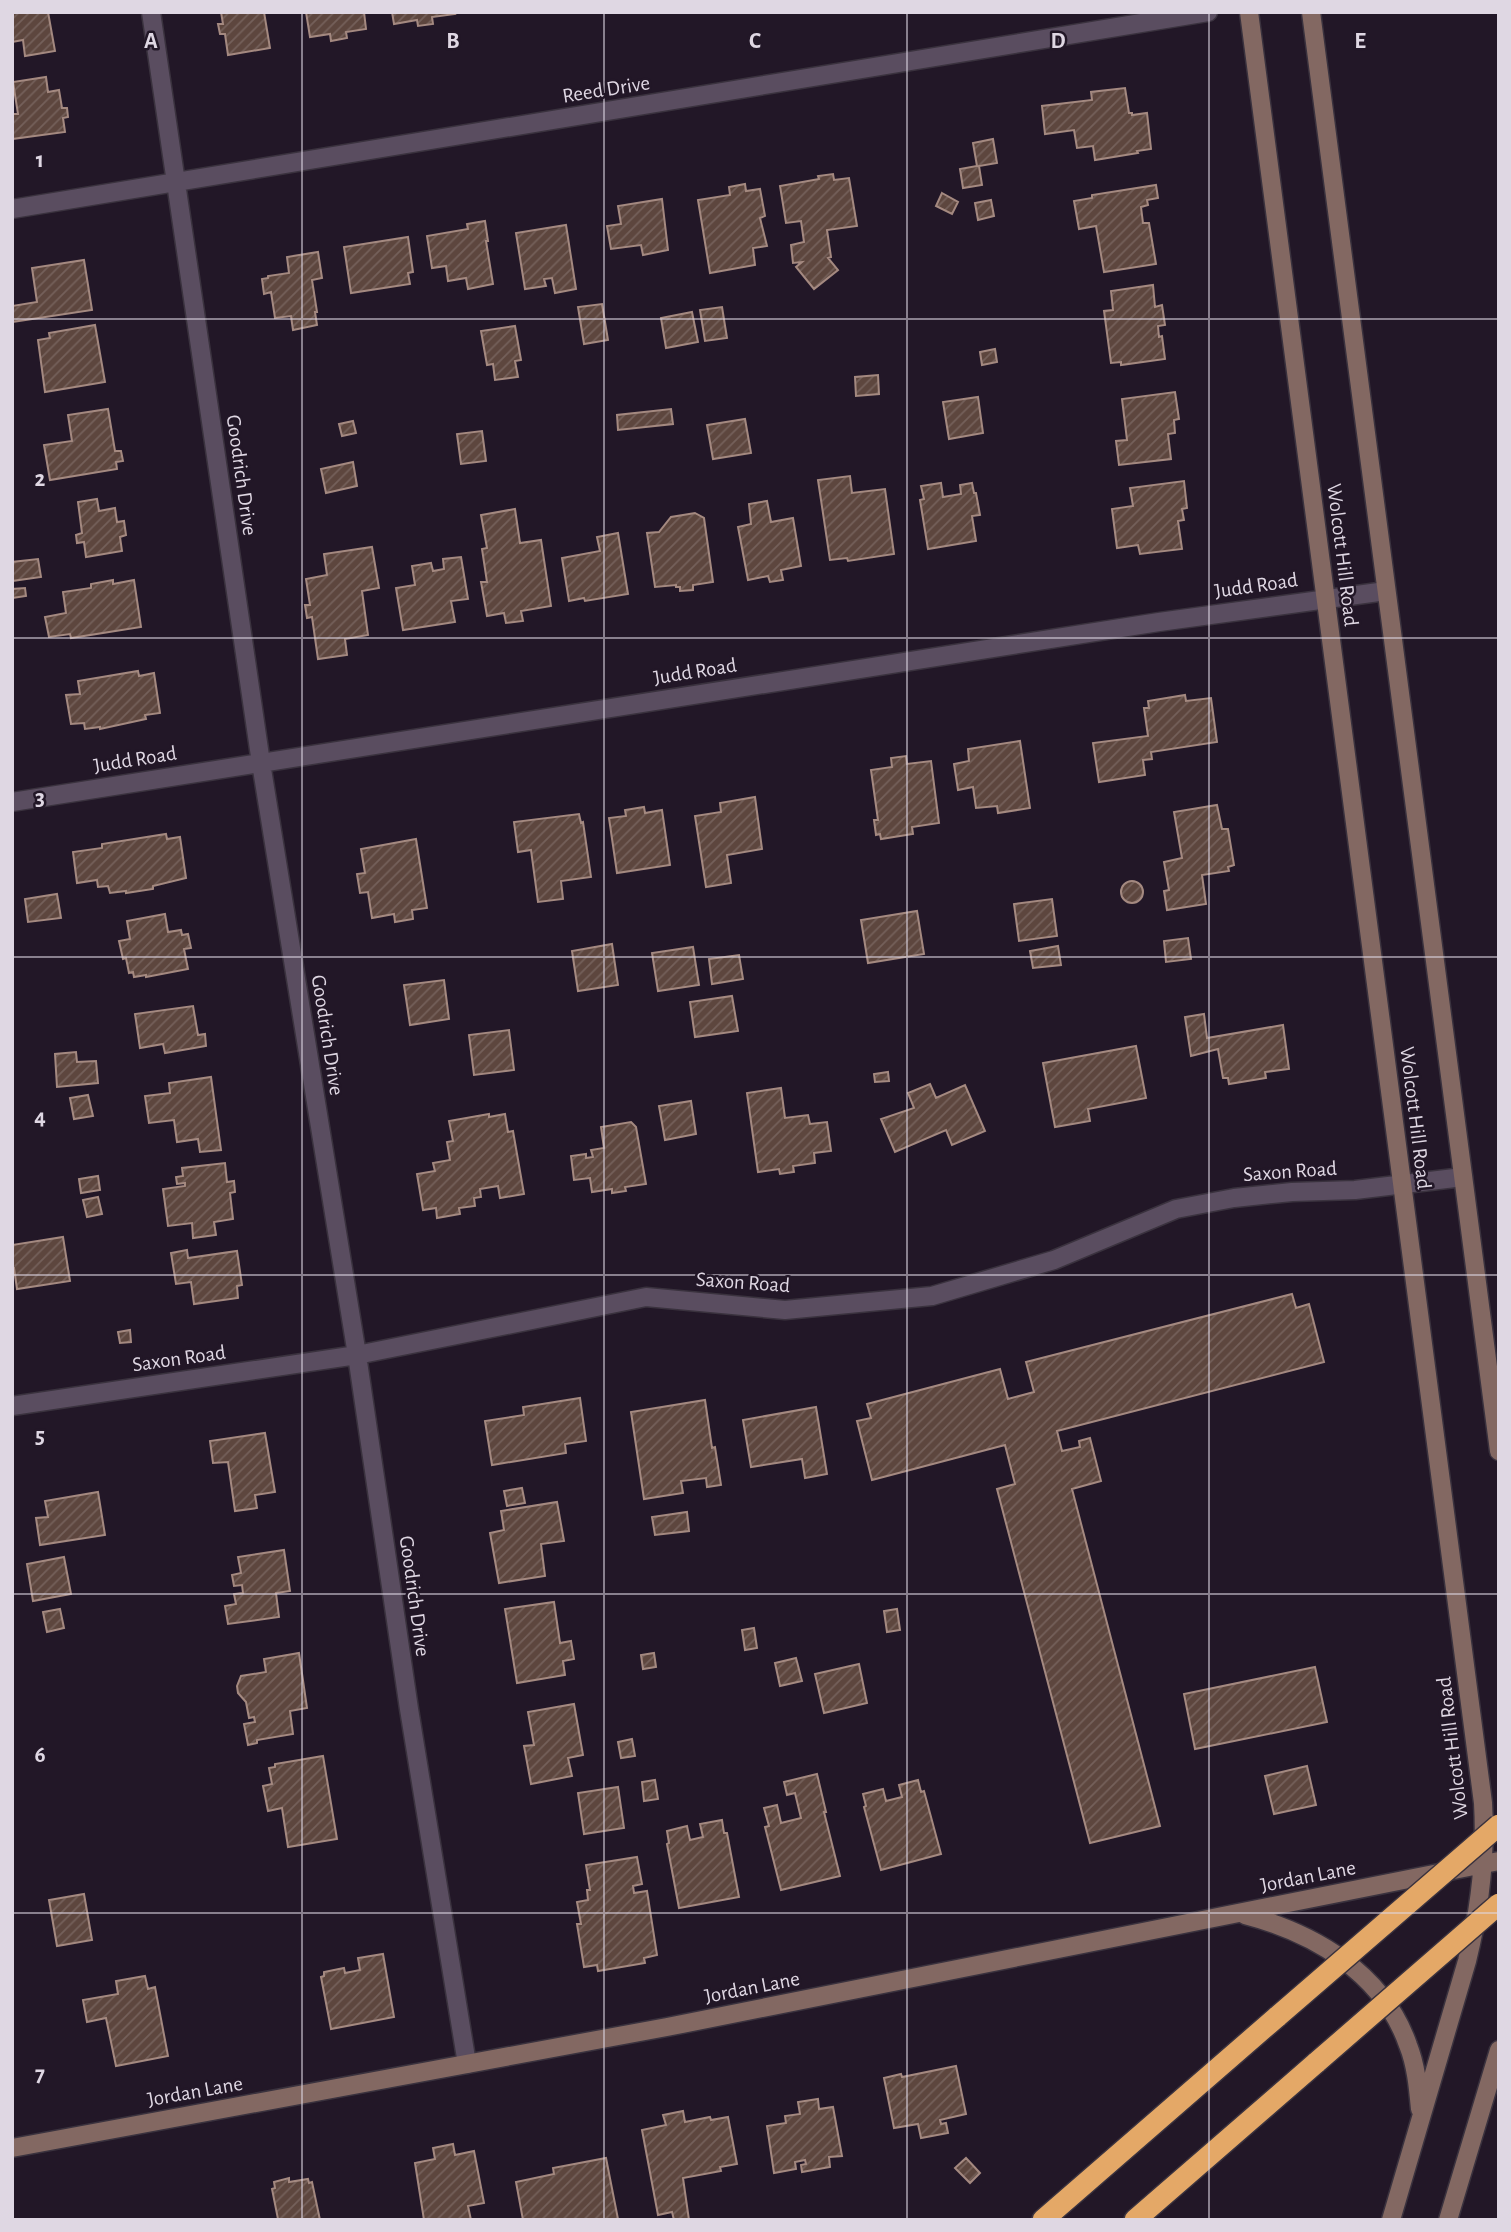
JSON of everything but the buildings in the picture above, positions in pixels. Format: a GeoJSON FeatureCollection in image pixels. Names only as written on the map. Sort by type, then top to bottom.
{"type":"FeatureCollection","features":[{"type":"Feature","properties":{"kind":"highway"},"geometry":{"type":"LineString","coordinates":[[1043,2220],[1499,1825]]}},
{"type":"Feature","properties":{"kind":"highway"},"geometry":{"type":"LineString","coordinates":[[1135,2220],[1499,1903]]}},
{"type":"Feature","properties":{"kind":"main road","name":"Wolcott Hill Road"},"geometry":{"type":"LineString","coordinates":[[1249,12],[1491,1863],[1468,1961],[1391,2220]]}},
{"type":"Feature","properties":{"kind":"main road","name":"Wolcott Hill Road"},"geometry":{"type":"LineString","coordinates":[[1311,12],[1499,1451]]}},
{"type":"Feature","properties":{"kind":"main road","name":"Jordan Lane"},"geometry":{"type":"LineString","coordinates":[[12,2148],[667,2027],[1491,1863]]}},
{"type":"Feature","properties":{"kind":"main road"},"geometry":{"type":"LineString","coordinates":[[1238,1913],[1270,1921],[1322,1944],[1351,1965],[1376,1990],[1399,2023],[1410,2048],[1421,2118]]}},
{"type":"Feature","properties":{"kind":"main road"},"geometry":{"type":"LineString","coordinates":[[1448,2220],[1499,2050]]}},
{"type":"Feature","properties":{"kind":"street","name":"Goodrich Drive"},"geometry":{"type":"LineString","coordinates":[[151,12],[261,763],[357,1355],[411,1723],[467,2064]]}},
{"type":"Feature","properties":{"kind":"street","name":"Reed Drive"},"geometry":{"type":"LineString","coordinates":[[12,209],[1208,12]]}},
{"type":"Feature","properties":{"kind":"street","name":"Judd Road"},"geometry":{"type":"LineString","coordinates":[[12,802],[1159,622],[1387,591]]}},
{"type":"Feature","properties":{"kind":"street","name":"Saxon Road"},"geometry":{"type":"LineString","coordinates":[[12,1406],[357,1355],[646,1297],[785,1310],[932,1296],[1054,1259],[1176,1209],[1234,1198],[1292,1192],[1355,1190],[1463,1177]]}}]}
